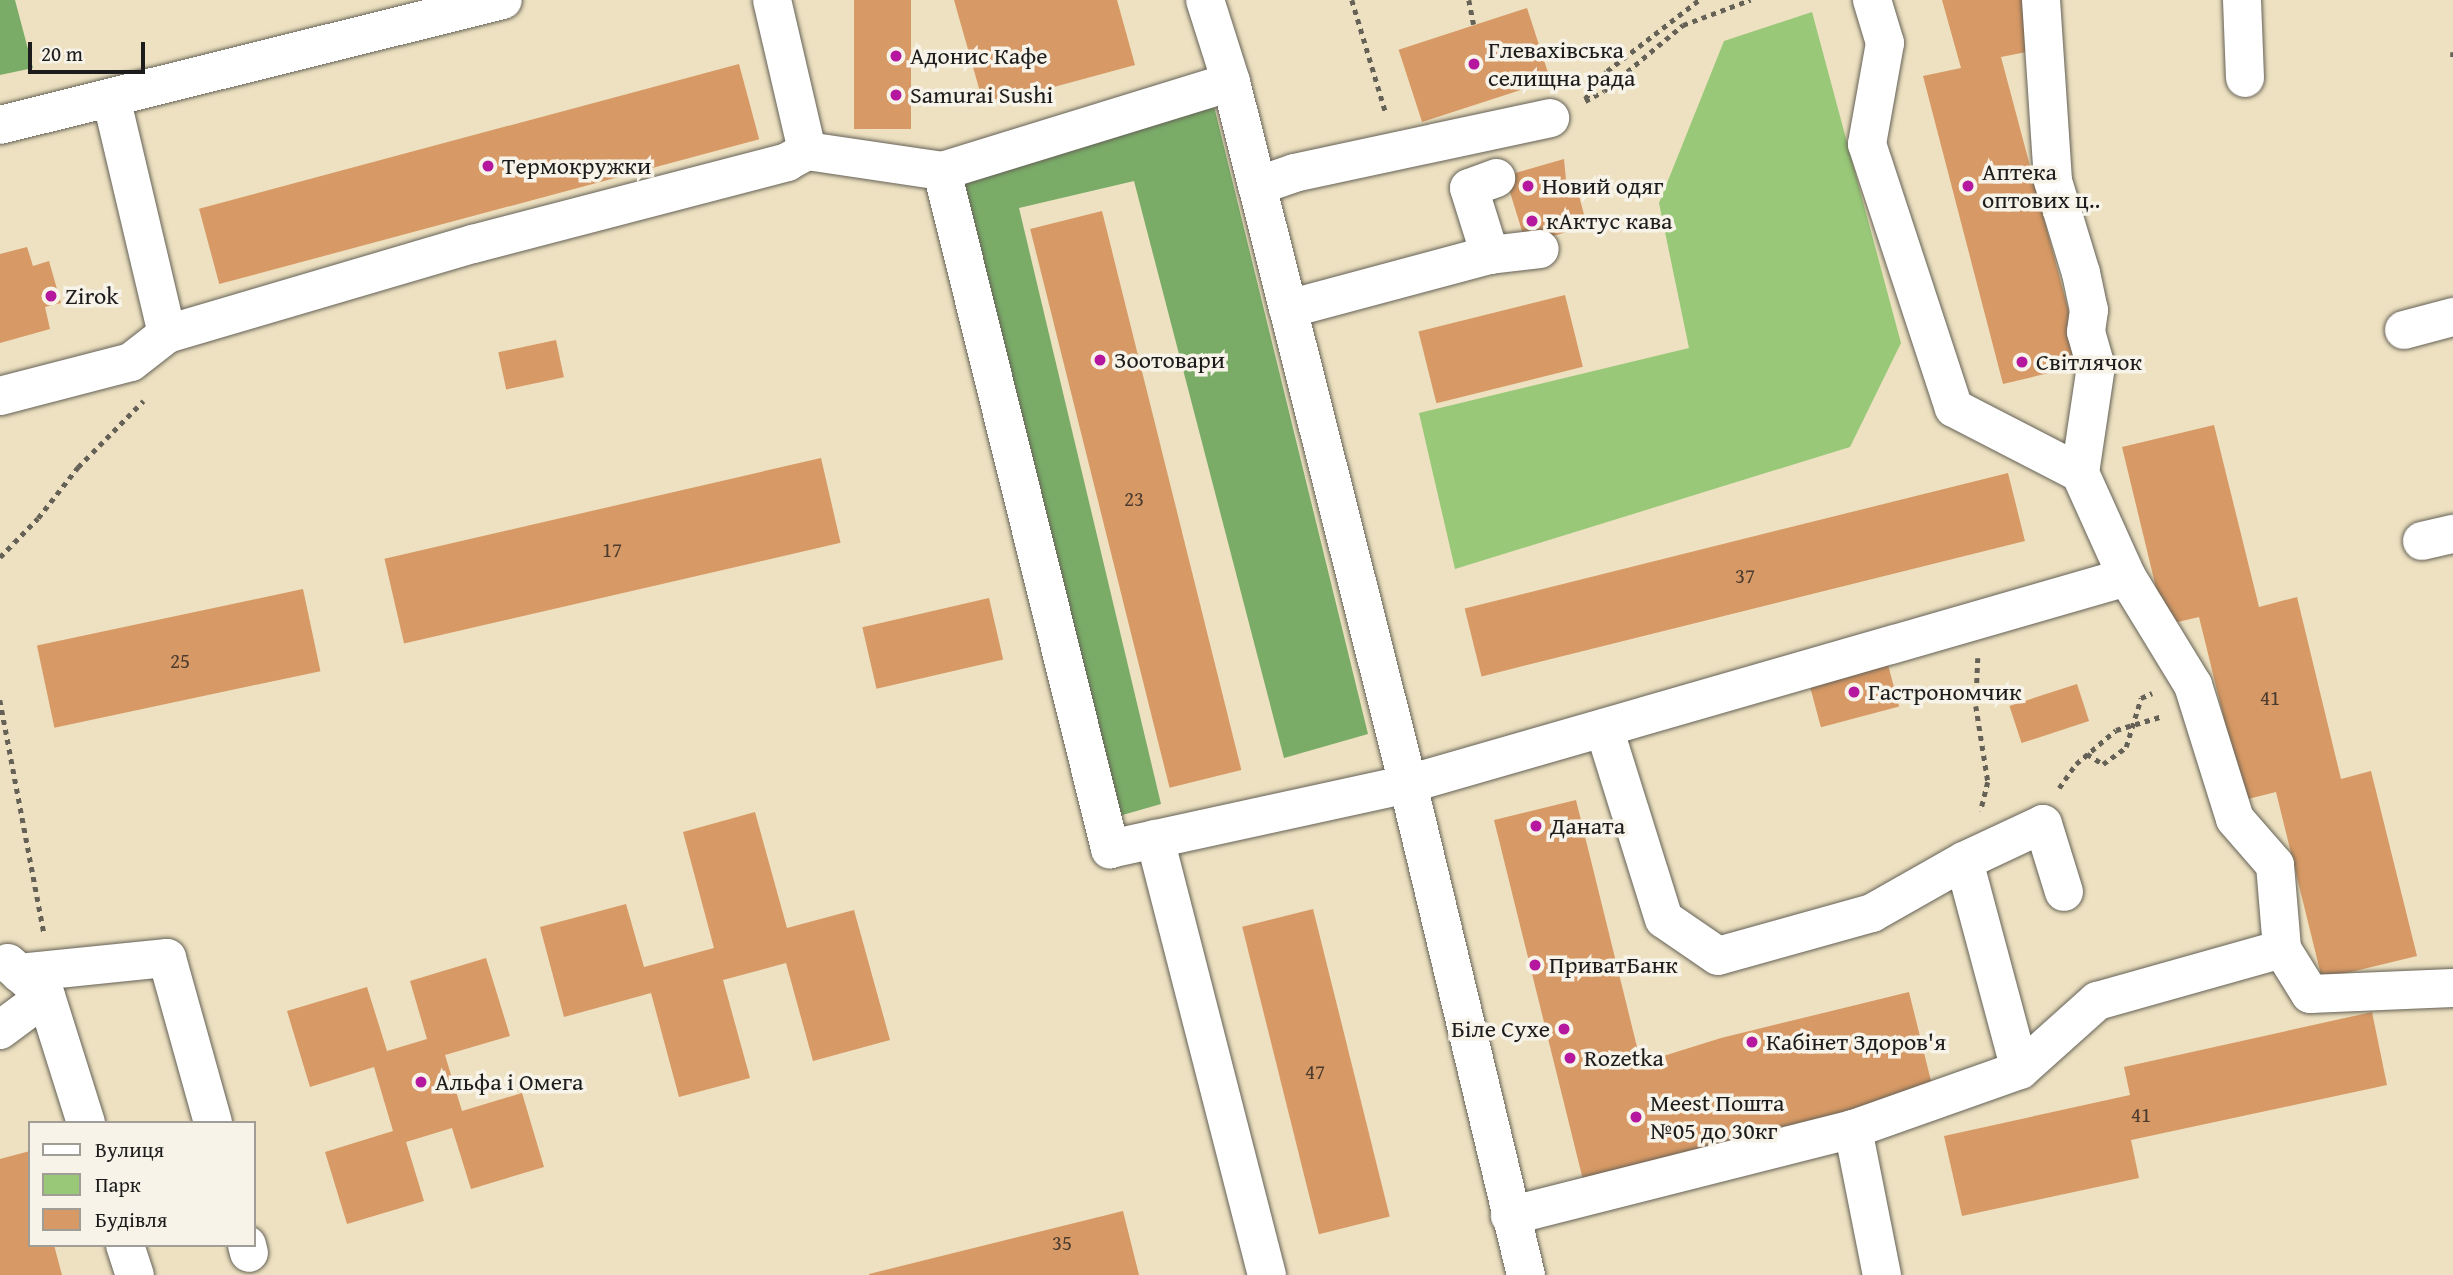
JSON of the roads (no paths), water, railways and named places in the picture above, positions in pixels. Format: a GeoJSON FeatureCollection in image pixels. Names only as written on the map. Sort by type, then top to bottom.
{"type":"FeatureCollection","features":[{"type":"Feature","properties":{"kind":"street"},"geometry":{"type":"LineString","coordinates":[[0,125],[453,6],[503,0]]}},
{"type":"Feature","properties":{"kind":"street"},"geometry":{"type":"LineString","coordinates":[[772,0],[807,151]]}},
{"type":"Feature","properties":{"kind":"street"},"geometry":{"type":"LineString","coordinates":[[1205,0],[1231,82],[1408,784],[1526,1275]]}},
{"type":"Feature","properties":{"kind":"street"},"geometry":{"type":"LineString","coordinates":[[1872,0],[1885,43],[1867,144],[1954,408],[2080,473]]}},
{"type":"Feature","properties":{"kind":"street"},"geometry":{"type":"LineString","coordinates":[[2041,0],[2053,181],[2081,273],[2089,310],[2086,332],[2096,366],[2080,473],[2127,577],[2193,690],[2235,819],[2275,865],[2282,949],[2310,994],[2453,988]]}},
{"type":"Feature","properties":{"kind":"street"},"geometry":{"type":"LineString","coordinates":[[2242,0],[2245,78]]}},
{"type":"Feature","properties":{"kind":"street"},"geometry":{"type":"LineString","coordinates":[[0,396],[131,362],[167,334],[473,244],[787,162],[807,151],[943,171],[1231,82]]}},
{"type":"Feature","properties":{"kind":"street"},"geometry":{"type":"LineString","coordinates":[[111,98],[167,334]]}},
{"type":"Feature","properties":{"kind":"street"},"geometry":{"type":"LineString","coordinates":[[1257,186],[1294,173],[1550,118]]}},
{"type":"Feature","properties":{"kind":"street"},"geometry":{"type":"LineString","coordinates":[[943,171],[1110,849],[1408,784],[2127,577]]}},
{"type":"Feature","properties":{"kind":"street"},"geometry":{"type":"LineString","coordinates":[[1490,255],[1469,188],[1496,178]]}},
{"type":"Feature","properties":{"kind":"street"},"geometry":{"type":"LineString","coordinates":[[1288,309],[1490,255],[1540,249]]}},
{"type":"Feature","properties":{"kind":"street"},"geometry":{"type":"LineString","coordinates":[[2404,330],[2453,317]]}},
{"type":"Feature","properties":{"kind":"street"},"geometry":{"type":"LineString","coordinates":[[1604,728],[1664,919],[1718,956],[1872,913],[1980,853],[2043,824],[2064,892]]}},
{"type":"Feature","properties":{"kind":"street"},"geometry":{"type":"LineString","coordinates":[[1154,839],[1267,1275]]}},
{"type":"Feature","properties":{"kind":"street"},"geometry":{"type":"LineString","coordinates":[[1980,853],[2020,1070]]}},
{"type":"Feature","properties":{"kind":"street"},"geometry":{"type":"LineString","coordinates":[[1510,1216],[1853,1129],[2020,1070],[2097,1001],[2282,949]]}},
{"type":"Feature","properties":{"kind":"street"},"geometry":{"type":"LineString","coordinates":[[29,974],[167,958],[212,1121]]}},
{"type":"Feature","properties":{"kind":"street"},"geometry":{"type":"LineString","coordinates":[[0,1030],[29,974]]}},
{"type":"Feature","properties":{"kind":"street"},"geometry":{"type":"LineString","coordinates":[[29,974],[85,1121]]}},
{"type":"Feature","properties":{"kind":"street"},"geometry":{"type":"LineString","coordinates":[[1853,1129],[1882,1275]]}},
{"type":"Feature","properties":{"kind":"street"},"geometry":{"type":"LineString","coordinates":[[126,1247],[135,1275]]}},
{"type":"Feature","properties":{"kind":"place","name":"Адонис Кафе"},"geometry":{"type":"Point","coordinates":[896,56]}},
{"type":"Feature","properties":{"kind":"place","name":"Глевахівська селищна рада"},"geometry":{"type":"Point","coordinates":[1474,64]}},
{"type":"Feature","properties":{"kind":"place","name":"Samurai Sushi"},"geometry":{"type":"Point","coordinates":[896,95]}},
{"type":"Feature","properties":{"kind":"place","name":"Термокружки"},"geometry":{"type":"Point","coordinates":[488,166]}},
{"type":"Feature","properties":{"kind":"place","name":"Новий одяг"},"geometry":{"type":"Point","coordinates":[1528,186]}},
{"type":"Feature","properties":{"kind":"place","name":"Аптека оптових ц‥"},"geometry":{"type":"Point","coordinates":[1968,186]}},
{"type":"Feature","properties":{"kind":"place","name":"кАктус кава"},"geometry":{"type":"Point","coordinates":[1532,221]}},
{"type":"Feature","properties":{"kind":"place","name":"Zirok"},"geometry":{"type":"Point","coordinates":[51,296]}},
{"type":"Feature","properties":{"kind":"place","name":"Зоотовари"},"geometry":{"type":"Point","coordinates":[1100,360]}},
{"type":"Feature","properties":{"kind":"place","name":"Світлячок"},"geometry":{"type":"Point","coordinates":[2022,362]}},
{"type":"Feature","properties":{"kind":"place","name":"Гастрономчик"},"geometry":{"type":"Point","coordinates":[1854,692]}},
{"type":"Feature","properties":{"kind":"place","name":"Даната"},"geometry":{"type":"Point","coordinates":[1536,826]}},
{"type":"Feature","properties":{"kind":"place","name":"ПриватБанк"},"geometry":{"type":"Point","coordinates":[1535,965]}},
{"type":"Feature","properties":{"kind":"place","name":"Біле Сухе"},"geometry":{"type":"Point","coordinates":[1564,1029]}},
{"type":"Feature","properties":{"kind":"place","name":"Кабінет Здоров'я"},"geometry":{"type":"Point","coordinates":[1752,1042]}},
{"type":"Feature","properties":{"kind":"place","name":"Rozetka"},"geometry":{"type":"Point","coordinates":[1570,1058]}},
{"type":"Feature","properties":{"kind":"place","name":"Альфа і Омега"},"geometry":{"type":"Point","coordinates":[421,1082]}},
{"type":"Feature","properties":{"kind":"place","name":"Meest Пошта №05 до 30кг"},"geometry":{"type":"Point","coordinates":[1636,1117]}}]}
